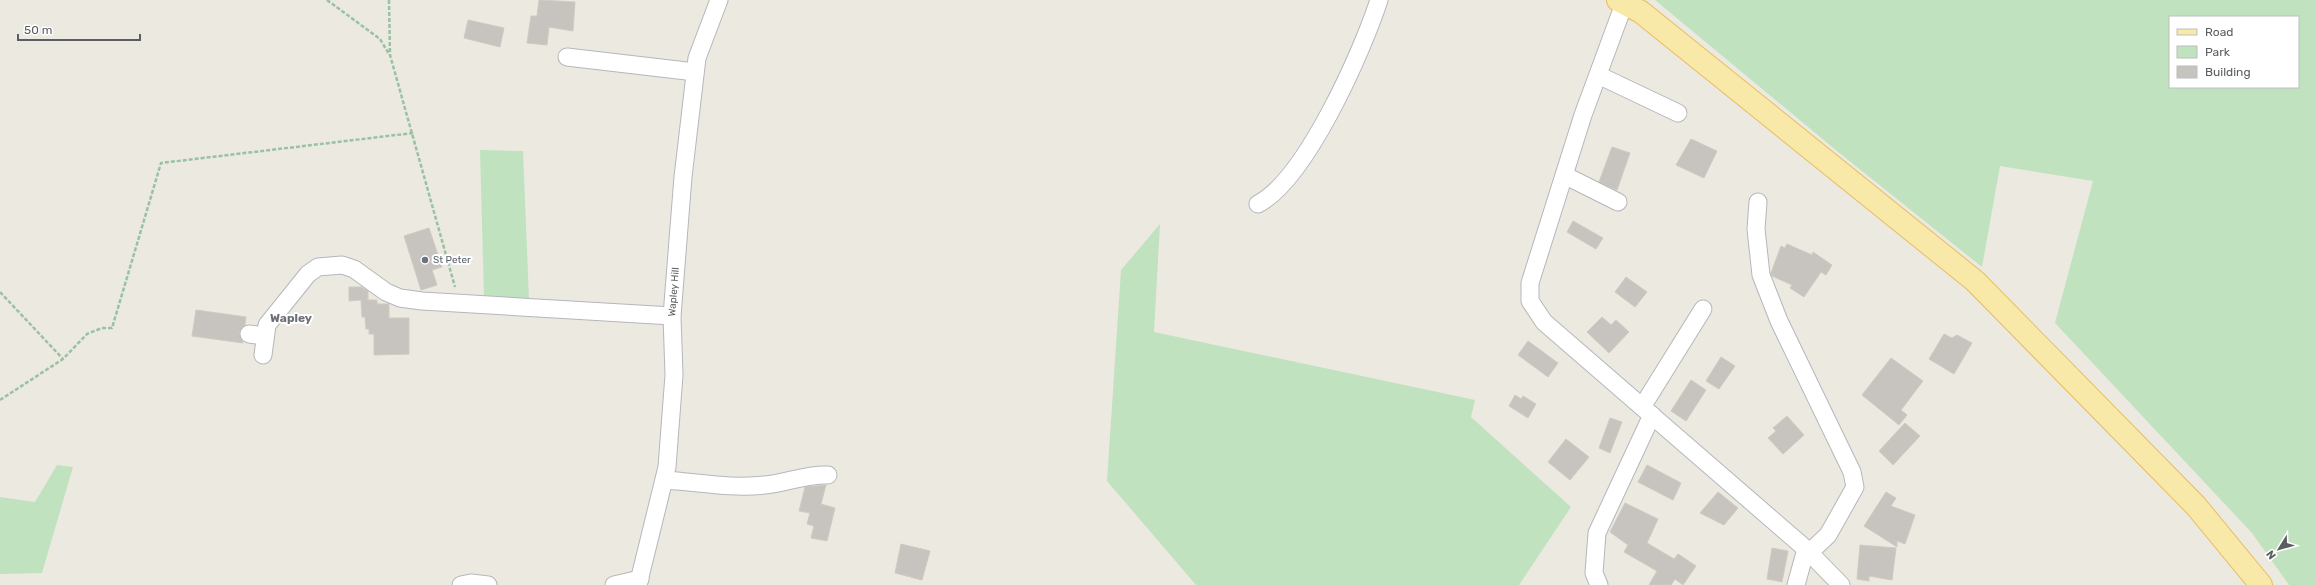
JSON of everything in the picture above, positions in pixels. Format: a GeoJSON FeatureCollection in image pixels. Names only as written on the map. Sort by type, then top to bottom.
{"type":"FeatureCollection","features":[{"type":"Feature","properties":{"kind":"main road"},"geometry":{"type":"LineString","coordinates":[[1621,2],[1641,12],[1976,281],[2196,506],[2261,585]]}},
{"type":"Feature","properties":{"kind":"street","name":"Wapley Hill"},"geometry":{"type":"LineString","coordinates":[[639,582],[667,467],[674,374],[672,316],[683,177],[695,72],[697,58],[719,0]]}},
{"type":"Feature","properties":{"kind":"street"},"geometry":{"type":"LineString","coordinates":[[1258,204],[1279,190],[1298,165],[1313,141],[1355,63],[1378,0]]}},
{"type":"Feature","properties":{"kind":"street"},"geometry":{"type":"LineString","coordinates":[[1621,2],[1530,283],[1530,301],[1544,322],[1808,551],[1841,585]]}},
{"type":"Feature","properties":{"kind":"street"},"geometry":{"type":"LineString","coordinates":[[567,57],[695,72]]}},
{"type":"Feature","properties":{"kind":"street"},"geometry":{"type":"LineString","coordinates":[[1598,75],[1678,113]]}},
{"type":"Feature","properties":{"kind":"street"},"geometry":{"type":"LineString","coordinates":[[1564,176],[1618,202]]}},
{"type":"Feature","properties":{"kind":"street"},"geometry":{"type":"LineString","coordinates":[[1758,202],[1756,230],[1761,275],[1778,321],[1849,465],[1855,487],[1828,535],[1808,551],[1796,585]]}},
{"type":"Feature","properties":{"kind":"street"},"geometry":{"type":"LineString","coordinates":[[263,355],[257,335],[267,325],[308,274],[318,267],[327,265],[342,265],[354,269],[386,292],[400,298],[422,301],[672,316]]}},
{"type":"Feature","properties":{"kind":"street"},"geometry":{"type":"LineString","coordinates":[[1599,585],[1594,573],[1597,533],[1647,411],[1703,308]]}},
{"type":"Feature","properties":{"kind":"street"},"geometry":{"type":"LineString","coordinates":[[664,480],[731,486],[766,485],[802,476],[828,475]]}},
{"type":"Feature","properties":{"kind":"street"},"geometry":{"type":"LineString","coordinates":[[614,585],[639,582]]}},
{"type":"Feature","properties":{"kind":"street"},"geometry":{"type":"LineString","coordinates":[[460,585],[470,583],[488,585]]}},
{"type":"Feature","properties":{"kind":"path"},"geometry":{"type":"LineString","coordinates":[[327,0],[380,39],[390,55]]}},
{"type":"Feature","properties":{"kind":"path"},"geometry":{"type":"LineString","coordinates":[[389,0],[390,55],[460,303]]}},
{"type":"Feature","properties":{"kind":"path"},"geometry":{"type":"LineString","coordinates":[[0,400],[63,358],[86,334],[102,328],[112,328],[161,163],[413,134]]}},
{"type":"Feature","properties":{"kind":"path"},"geometry":{"type":"LineString","coordinates":[[0,292],[63,358]]}},
{"type":"Feature","properties":{"kind":"green space"},"geometry":{"type":"Polygon","coordinates":[[[1655,0],[2315,0],[2315,585],[2289,585],[2252,533],[2055,323],[2093,181],[2000,166],[1982,267],[1837,151],[1655,0]]]}},
{"type":"Feature","properties":{"kind":"green space"},"geometry":{"type":"Polygon","coordinates":[[[480,150],[523,151],[529,299],[484,297],[480,150]]]}},
{"type":"Feature","properties":{"kind":"green space"},"geometry":{"type":"Polygon","coordinates":[[[1160,224],[1154,332],[1475,400],[1471,417],[1571,507],[1519,585],[1196,585],[1107,481],[1121,270],[1160,224]]]}},
{"type":"Feature","properties":{"kind":"green space"},"geometry":{"type":"Polygon","coordinates":[[[57,465],[73,467],[42,573],[0,574],[0,497],[35,502],[57,465]]]}},
{"type":"Feature","properties":{"kind":"building"},"geometry":{"type":"Polygon","coordinates":[[[539,0],[575,2],[573,31],[549,27],[547,45],[527,43],[531,16],[537,16],[539,0]]]}},
{"type":"Feature","properties":{"kind":"building"},"geometry":{"type":"Polygon","coordinates":[[[468,20],[504,28],[500,47],[464,38],[468,20]]]}},
{"type":"Feature","properties":{"kind":"building"},"geometry":{"type":"Polygon","coordinates":[[[1691,139],[1717,151],[1704,178],[1676,165],[1691,139]]]}},
{"type":"Feature","properties":{"kind":"building"},"geometry":{"type":"Polygon","coordinates":[[[1612,147],[1630,153],[1617,190],[1599,182],[1612,147]]]}},
{"type":"Feature","properties":{"kind":"building"},"geometry":{"type":"Polygon","coordinates":[[[1573,221],[1603,238],[1596,249],[1567,232],[1573,221]]]}},
{"type":"Feature","properties":{"kind":"building","name":"St Peter"},"geometry":{"type":"Polygon","coordinates":[[[429,228],[442,267],[432,270],[437,285],[421,290],[404,236],[429,228]]]}},
{"type":"Feature","properties":{"kind":"building"},"geometry":{"type":"Polygon","coordinates":[[[1787,244],[1812,255],[1813,252],[1832,265],[1826,275],[1821,272],[1804,297],[1790,288],[1792,285],[1772,276],[1771,273],[1781,246],[1785,248],[1787,244]]]}},
{"type":"Feature","properties":{"kind":"building"},"geometry":{"type":"Polygon","coordinates":[[[1626,277],[1647,292],[1635,307],[1615,292],[1626,277]]]}},
{"type":"Feature","properties":{"kind":"building"},"geometry":{"type":"Polygon","coordinates":[[[349,287],[361,287],[368,291],[368,300],[377,300],[377,304],[389,304],[389,318],[409,318],[409,354],[374,355],[374,334],[369,334],[369,329],[366,329],[365,317],[362,317],[361,300],[349,301],[349,287]]]}},
{"type":"Feature","properties":{"kind":"building"},"geometry":{"type":"Polygon","coordinates":[[[196,310],[246,317],[245,325],[239,332],[243,343],[192,336],[196,310]]]}},
{"type":"Feature","properties":{"kind":"building"},"geometry":{"type":"Polygon","coordinates":[[[1602,317],[1611,325],[1616,320],[1629,332],[1609,353],[1587,332],[1602,317]]]}},
{"type":"Feature","properties":{"kind":"building"},"geometry":{"type":"Polygon","coordinates":[[[1944,334],[1952,338],[1957,335],[1972,343],[1954,374],[1929,359],[1944,334]]]}},
{"type":"Feature","properties":{"kind":"building"},"geometry":{"type":"Polygon","coordinates":[[[1528,341],[1558,363],[1548,377],[1518,355],[1528,341]]]}},
{"type":"Feature","properties":{"kind":"building"},"geometry":{"type":"Polygon","coordinates":[[[1721,357],[1735,366],[1719,389],[1706,381],[1721,357]]]}},
{"type":"Feature","properties":{"kind":"building"},"geometry":{"type":"Polygon","coordinates":[[[1891,358],[1923,381],[1901,410],[1907,415],[1899,425],[1862,395],[1891,358]]]}},
{"type":"Feature","properties":{"kind":"building"},"geometry":{"type":"Polygon","coordinates":[[[1691,380],[1706,390],[1686,421],[1671,411],[1691,380]]]}},
{"type":"Feature","properties":{"kind":"building"},"geometry":{"type":"Polygon","coordinates":[[[1515,395],[1521,399],[1523,396],[1536,404],[1528,418],[1509,406],[1515,395]]]}},
{"type":"Feature","properties":{"kind":"building"},"geometry":{"type":"Polygon","coordinates":[[[1787,416],[1804,435],[1783,454],[1768,438],[1776,431],[1773,428],[1787,416]]]}},
{"type":"Feature","properties":{"kind":"building"},"geometry":{"type":"Polygon","coordinates":[[[1610,418],[1622,422],[1610,453],[1599,448],[1610,418]]]}},
{"type":"Feature","properties":{"kind":"building"},"geometry":{"type":"Polygon","coordinates":[[[1905,423],[1920,436],[1893,465],[1879,451],[1905,423]]]}},
{"type":"Feature","properties":{"kind":"building"},"geometry":{"type":"Polygon","coordinates":[[[1566,439],[1589,457],[1570,480],[1548,462],[1566,439]]]}},
{"type":"Feature","properties":{"kind":"building"},"geometry":{"type":"Polygon","coordinates":[[[1647,465],[1681,483],[1673,500],[1638,482],[1647,465]]]}},
{"type":"Feature","properties":{"kind":"building"},"geometry":{"type":"Polygon","coordinates":[[[826,485],[821,504],[835,508],[827,541],[811,538],[814,526],[807,524],[810,513],[799,511],[805,487],[826,485]]]}},
{"type":"Feature","properties":{"kind":"building"},"geometry":{"type":"Polygon","coordinates":[[[1718,492],[1738,508],[1724,525],[1700,513],[1718,492]]]}},
{"type":"Feature","properties":{"kind":"building"},"geometry":{"type":"Polygon","coordinates":[[[1886,492],[1896,498],[1891,506],[1915,515],[1905,544],[1897,541],[1897,547],[1864,526],[1886,492]]]}},
{"type":"Feature","properties":{"kind":"building"},"geometry":{"type":"Polygon","coordinates":[[[1625,503],[1658,519],[1647,543],[1674,559],[1678,554],[1696,566],[1683,585],[1675,579],[1671,585],[1649,585],[1657,571],[1624,552],[1628,545],[1610,532],[1625,503]]]}},
{"type":"Feature","properties":{"kind":"building"},"geometry":{"type":"Polygon","coordinates":[[[901,544],[930,551],[922,580],[895,573],[901,544]]]}},
{"type":"Feature","properties":{"kind":"building"},"geometry":{"type":"Polygon","coordinates":[[[1860,545],[1896,548],[1892,580],[1869,576],[1869,581],[1857,579],[1860,545]]]}},
{"type":"Feature","properties":{"kind":"building"},"geometry":{"type":"Polygon","coordinates":[[[1772,548],[1788,551],[1782,582],[1767,579],[1772,548]]]}},
{"type":"Feature","properties":{"kind":"place","name":"St Peter"},"geometry":{"type":"Point","coordinates":[425,260]}},
{"type":"Feature","properties":{"kind":"district","name":"Wapley"},"geometry":{"type":"Point","coordinates":[291,318]}}]}
